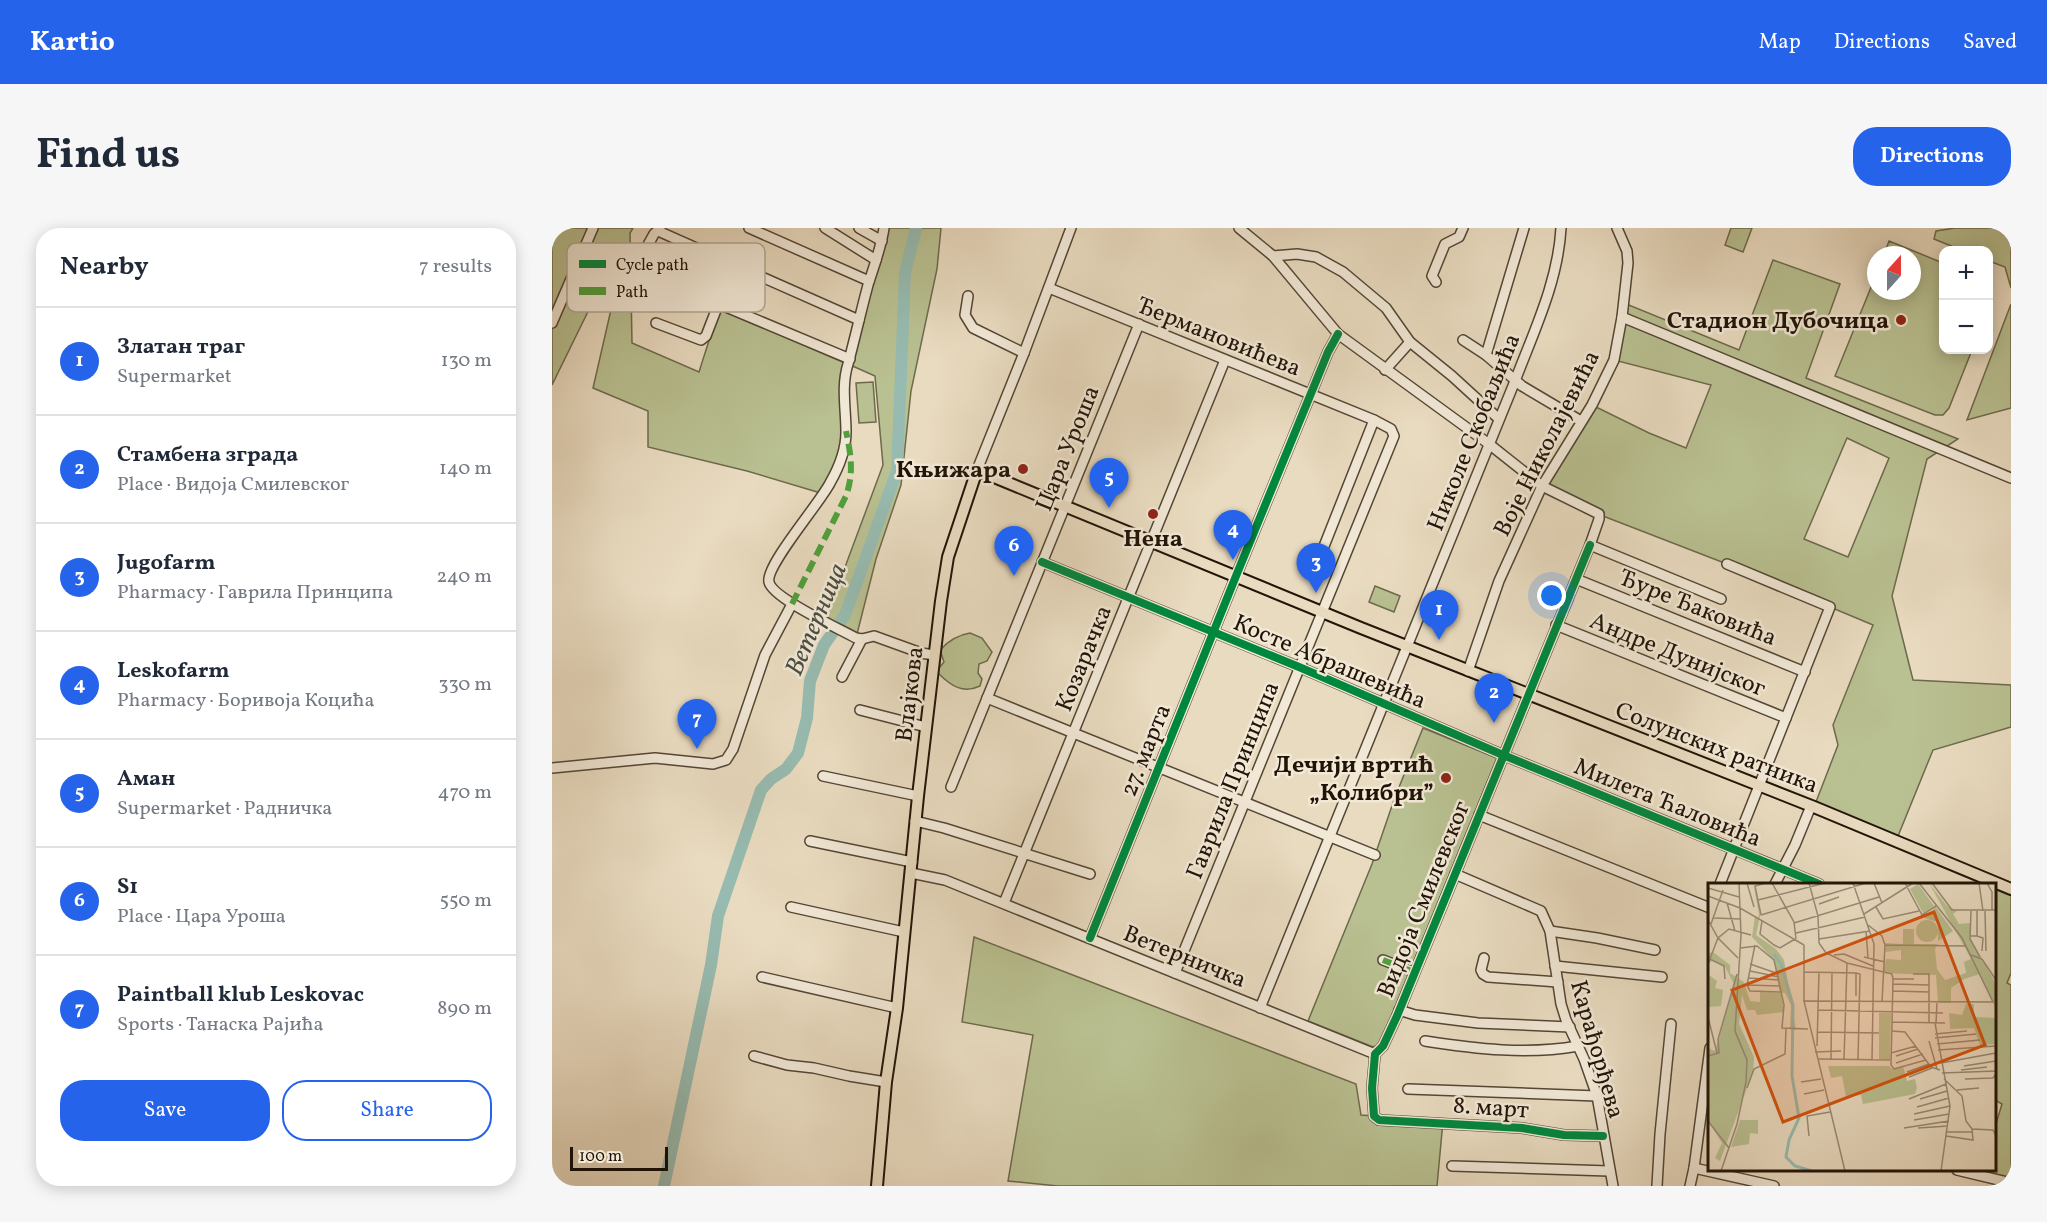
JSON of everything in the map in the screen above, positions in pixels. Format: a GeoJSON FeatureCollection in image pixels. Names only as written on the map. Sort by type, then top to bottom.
{"type":"FeatureCollection","features":[{"type":"Feature","properties":{"kind":"main road","name":"Солунских ратника"},"geometry":{"type":"LineString","coordinates":[[977,470],[1468,671],[1811,806],[2011,889]]}},
{"type":"Feature","properties":{"kind":"main road","name":"Влајкова"},"geometry":{"type":"LineString","coordinates":[[877,1186],[886,1082],[897,1008],[934,655],[948,557],[977,470]]}},
{"type":"Feature","properties":{"kind":"street"},"geometry":{"type":"LineString","coordinates":[[552,234],[556,228]]}},
{"type":"Feature","properties":{"kind":"street"},"geometry":{"type":"LineString","coordinates":[[587,243],[593,228]]}},
{"type":"Feature","properties":{"kind":"street"},"geometry":{"type":"LineString","coordinates":[[749,228],[869,281]]}},
{"type":"Feature","properties":{"kind":"street"},"geometry":{"type":"LineString","coordinates":[[825,228],[876,260]]}},
{"type":"Feature","properties":{"kind":"street"},"geometry":{"type":"LineString","coordinates":[[859,228],[882,241]]}},
{"type":"Feature","properties":{"kind":"street"},"geometry":{"type":"LineString","coordinates":[[884,228],[848,364],[844,390],[846,440],[839,462],[824,494],[768,575],[770,586],[792,604],[859,638],[874,636],[921,653],[934,655]]}},
{"type":"Feature","properties":{"kind":"street","name":"Влајкова"},"geometry":{"type":"LineString","coordinates":[[977,470],[1071,228]]}},
{"type":"Feature","properties":{"kind":"street"},"geometry":{"type":"LineString","coordinates":[[1239,228],[1273,256],[1338,334],[1384,370],[1489,444],[1542,486],[1599,514],[1590,545],[1528,695]]}},
{"type":"Feature","properties":{"kind":"street"},"geometry":{"type":"LineString","coordinates":[[1436,282],[1432,276],[1443,248],[1447,243],[1459,237],[1463,228]]}},
{"type":"Feature","properties":{"kind":"street"},"geometry":{"type":"LineString","coordinates":[[1486,355],[1524,228]]}},
{"type":"Feature","properties":{"kind":"street","name":"Николе Скобаљића"},"geometry":{"type":"LineString","coordinates":[[1260,1008],[1515,381],[1551,285],[1560,228]]}},
{"type":"Feature","properties":{"kind":"street","name":"Воје Николајевића"},"geometry":{"type":"LineString","coordinates":[[1468,671],[1499,581],[1542,486],[1592,405],[1611,366],[1622,317],[1628,263],[1627,251],[1617,228]]}},
{"type":"Feature","properties":{"kind":"street"},"geometry":{"type":"LineString","coordinates":[[649,243],[659,230],[688,243]]}},
{"type":"Feature","properties":{"kind":"street"},"geometry":{"type":"LineString","coordinates":[[1273,256],[1297,254],[1324,260],[1343,272],[1383,305],[1410,342],[1499,419]]}},
{"type":"Feature","properties":{"kind":"street"},"geometry":{"type":"LineString","coordinates":[[765,278],[859,320]]}},
{"type":"Feature","properties":{"kind":"street"},"geometry":{"type":"LineString","coordinates":[[552,323],[567,288]]}},
{"type":"Feature","properties":{"kind":"street","name":"Ђермановићева"},"geometry":{"type":"LineString","coordinates":[[1049,288],[1374,420],[1391,429],[1394,436]]}},
{"type":"Feature","properties":{"kind":"street"},"geometry":{"type":"LineString","coordinates":[[968,296],[965,315],[973,328],[1024,353]]}},
{"type":"Feature","properties":{"kind":"street"},"geometry":{"type":"LineString","coordinates":[[656,323],[701,340],[706,336],[715,312]]}},
{"type":"Feature","properties":{"kind":"street"},"geometry":{"type":"LineString","coordinates":[[735,312],[850,359]]}},
{"type":"Feature","properties":{"kind":"street"},"geometry":{"type":"LineString","coordinates":[[1622,317],[2011,478]]}},
{"type":"Feature","properties":{"kind":"street","name":"Цара Уроша"},"geometry":{"type":"LineString","coordinates":[[951,787],[1139,324]]}},
{"type":"Feature","properties":{"kind":"street","name":"27. марта"},"geometry":{"type":"LineString","coordinates":[[1090,938],[1236,576],[1328,352],[1338,334]]}},
{"type":"Feature","properties":{"kind":"street"},"geometry":{"type":"LineString","coordinates":[[1463,340],[1486,355],[1515,381],[1581,421]]}},
{"type":"Feature","properties":{"kind":"street"},"geometry":{"type":"LineString","coordinates":[[1384,370],[1410,342]]}},
{"type":"Feature","properties":{"kind":"street","name":"Козарачка"},"geometry":{"type":"LineString","coordinates":[[1004,903],[1226,360]]}},
{"type":"Feature","properties":{"kind":"street"},"geometry":{"type":"LineString","coordinates":[[1317,564],[1374,420]]}},
{"type":"Feature","properties":{"kind":"street","name":"Гаврила Принципа"},"geometry":{"type":"LineString","coordinates":[[1175,973],[1394,436]]}},
{"type":"Feature","properties":{"kind":"street"},"geometry":{"type":"LineString","coordinates":[[1590,545],[1721,599]]}},
{"type":"Feature","properties":{"kind":"street","name":"Косте Абрашевића"},"geometry":{"type":"LineString","coordinates":[[1042,562],[1299,667],[1503,755]]}},
{"type":"Feature","properties":{"kind":"street"},"geometry":{"type":"LineString","coordinates":[[1721,883],[1830,607],[1727,564]]}},
{"type":"Feature","properties":{"kind":"street","name":"Ђуре Ђаковића"},"geometry":{"type":"LineString","coordinates":[[1576,579],[1805,672]]}},
{"type":"Feature","properties":{"kind":"street"},"geometry":{"type":"LineString","coordinates":[[552,768],[655,758],[713,764],[726,760],[733,749],[765,655],[792,604]]}},
{"type":"Feature","properties":{"kind":"street","name":"Андре Дунијског"},"geometry":{"type":"LineString","coordinates":[[1556,625],[1786,718]]}},
{"type":"Feature","properties":{"kind":"street"},"geometry":{"type":"LineString","coordinates":[[842,677],[859,638]]}},
{"type":"Feature","properties":{"kind":"street","name":"Видоја Смилевског"},"geometry":{"type":"LineString","coordinates":[[1376,1119],[1372,1088],[1375,1054],[1383,1046],[1399,1010],[1528,695]]}},
{"type":"Feature","properties":{"kind":"street"},"geometry":{"type":"LineString","coordinates":[[987,698],[1375,855]]}},
{"type":"Feature","properties":{"kind":"street"},"geometry":{"type":"LineString","coordinates":[[860,710],[926,728]]}},
{"type":"Feature","properties":{"kind":"street","name":"Милета Ћаловића"},"geometry":{"type":"LineString","coordinates":[[1503,755],[1814,883]]}},
{"type":"Feature","properties":{"kind":"street"},"geometry":{"type":"LineString","coordinates":[[823,776],[918,796]]}},
{"type":"Feature","properties":{"kind":"street"},"geometry":{"type":"LineString","coordinates":[[1776,883],[1811,806]]}},
{"type":"Feature","properties":{"kind":"street"},"geometry":{"type":"LineString","coordinates":[[1479,815],[1708,907]]}},
{"type":"Feature","properties":{"kind":"street"},"geometry":{"type":"LineString","coordinates":[[915,821],[1090,874]]}},
{"type":"Feature","properties":{"kind":"street","name":"Ветерничка"},"geometry":{"type":"LineString","coordinates":[[810,841],[912,867],[1375,1054]]}},
{"type":"Feature","properties":{"kind":"street","name":"Карађорђева"},"geometry":{"type":"LineString","coordinates":[[1455,874],[1541,911],[1550,931],[1561,1004],[1597,1096],[1613,1186]]}},
{"type":"Feature","properties":{"kind":"street"},"geometry":{"type":"LineString","coordinates":[[791,907],[904,932]]}},
{"type":"Feature","properties":{"kind":"street"},"geometry":{"type":"LineString","coordinates":[[1550,931],[1655,950]]}},
{"type":"Feature","properties":{"kind":"street"},"geometry":{"type":"LineString","coordinates":[[1484,958],[1481,970],[1488,976],[1558,982]]}},
{"type":"Feature","properties":{"kind":"street"},"geometry":{"type":"LineString","coordinates":[[1383,960],[1414,972]]}},
{"type":"Feature","properties":{"kind":"street"},"geometry":{"type":"LineString","coordinates":[[1555,966],[1662,977]]}},
{"type":"Feature","properties":{"kind":"street"},"geometry":{"type":"LineString","coordinates":[[762,977],[897,1008]]}},
{"type":"Feature","properties":{"kind":"street"},"geometry":{"type":"LineString","coordinates":[[1399,1010],[1415,1015],[1478,1023],[1570,1027]]}},
{"type":"Feature","properties":{"kind":"street"},"geometry":{"type":"LineString","coordinates":[[1657,1186],[1671,1024]]}},
{"type":"Feature","properties":{"kind":"street"},"geometry":{"type":"LineString","coordinates":[[1425,1041],[1454,1046],[1521,1051],[1578,1047]]}},
{"type":"Feature","properties":{"kind":"street"},"geometry":{"type":"LineString","coordinates":[[754,1056],[787,1065],[886,1082]]}},
{"type":"Feature","properties":{"kind":"street"},"geometry":{"type":"LineString","coordinates":[[1690,1186],[1706,1103],[1708,1067]]}},
{"type":"Feature","properties":{"kind":"street"},"geometry":{"type":"LineString","coordinates":[[1408,1089],[1597,1096]]}},
{"type":"Feature","properties":{"kind":"street","name":"8. март"},"geometry":{"type":"LineString","coordinates":[[1376,1119],[1522,1128],[1564,1135],[1603,1136]]}},
{"type":"Feature","properties":{"kind":"street"},"geometry":{"type":"LineString","coordinates":[[1452,1166],[1609,1171]]}},
{"type":"Feature","properties":{"kind":"street"},"geometry":{"type":"LineString","coordinates":[[1694,1168],[1774,1186]]}},
{"type":"Feature","properties":{"kind":"street"},"geometry":{"type":"LineString","coordinates":[[1961,1171],[2011,1183]]}},
{"type":"Feature","properties":{"kind":"green space"},"geometry":{"type":"Polygon","coordinates":[[[556,228],[633,228],[630,233],[630,243],[567,243],[567,312],[588,312],[552,385],[552,234],[556,228]]]}},
{"type":"Feature","properties":{"kind":"green space"},"geometry":{"type":"Polygon","coordinates":[[[884,228],[941,228],[937,269],[911,391],[901,485],[876,559],[856,638],[818,617],[835,594],[883,465],[875,376],[848,364],[846,431],[824,494],[747,471],[648,447],[648,411],[593,388],[610,312],[631,312],[632,343],[699,372],[718,312],[726,312],[847,364],[884,228]]]}},
{"type":"Feature","properties":{"kind":"green space"},"geometry":{"type":"Polygon","coordinates":[[[1731,228],[1752,228],[1743,252],[1725,245],[1731,228]]]}},
{"type":"Feature","properties":{"kind":"green space"},"geometry":{"type":"Polygon","coordinates":[[[1955,228],[2011,228],[2011,288],[2005,267],[1993,262],[1993,246],[1951,246],[1934,239],[1936,231],[1955,228]]]}},
{"type":"Feature","properties":{"kind":"green space","name":"Стадион Дубочица"},"geometry":{"type":"Polygon","coordinates":[[[1889,241],[1901,246],[1887,246],[1889,241]]]}},
{"type":"Feature","properties":{"kind":"green space","name":"Стадион Дубочица"},"geometry":{"type":"Polygon","coordinates":[[[1921,254],[1939,261],[1939,354],[1970,354],[1949,408],[1943,415],[1935,415],[1835,376],[1867,297],[1867,300],[1921,300],[1921,254]]]}},
{"type":"Feature","properties":{"kind":"green space"},"geometry":{"type":"Polygon","coordinates":[[[1773,260],[1840,284],[1806,378],[1958,439],[1927,459],[1892,596],[1913,680],[2011,685],[2011,727],[1933,750],[1896,841],[1814,807],[1838,745],[1833,725],[1873,625],[1727,564],[1603,516],[1542,486],[1592,405],[1686,448],[1711,385],[1614,360],[1624,303],[1739,350],[1773,260]],[[1847,438],[1804,539],[1848,557],[1889,458],[1847,438]]]}},
{"type":"Feature","properties":{"kind":"green space"},"geometry":{"type":"Polygon","coordinates":[[[2011,304],[2011,408],[1967,420],[1993,354],[2011,304]]]}},
{"type":"Feature","properties":{"kind":"green space"},"geometry":{"type":"Polygon","coordinates":[[[873,382],[876,422],[859,423],[856,383],[873,382]]]}},
{"type":"Feature","properties":{"kind":"green space"},"geometry":{"type":"Polygon","coordinates":[[[1375,586],[1400,596],[1394,612],[1369,602],[1375,586]]]}},
{"type":"Feature","properties":{"kind":"green space"},"geometry":{"type":"Polygon","coordinates":[[[970,633],[982,638],[992,652],[987,661],[979,664],[978,673],[982,679],[980,686],[963,689],[948,682],[938,673],[938,669],[944,662],[940,650],[961,635],[970,633]]]}},
{"type":"Feature","properties":{"kind":"green space"},"geometry":{"type":"Polygon","coordinates":[[[1423,728],[1497,758],[1380,1044],[1373,1047],[1308,1021],[1372,864],[1395,797],[1423,728]]]}},
{"type":"Feature","properties":{"kind":"green space"},"geometry":{"type":"Polygon","coordinates":[[[1996,883],[2011,889],[2011,973],[2007,983],[2011,985],[2011,1184],[1981,1176],[1982,1171],[1996,1171],[1996,1124],[2002,1104],[1996,1101],[1996,883]]]}},
{"type":"Feature","properties":{"kind":"green space"},"geometry":{"type":"Polygon","coordinates":[[[974,937],[1356,1084],[1361,1115],[1443,1121],[1437,1186],[1058,1186],[1008,1181],[1033,1035],[962,1022],[974,937]]]}},
{"type":"Feature","properties":{"kind":"waterway","name":"Ветерница"},"geometry":{"type":"LineString","coordinates":[[664,1186],[711,965],[718,916],[761,790],[771,779],[786,769],[798,753],[807,718],[810,681],[824,645],[845,615],[897,471],[905,273],[916,228]]}},
{"type":"Feature","properties":{"kind":"marked path"},"geometry":{"type":"LineString","coordinates":[[792,604],[846,496],[851,464],[846,431]]}},
{"type":"Feature","properties":{"kind":"marked path"},"geometry":{"type":"LineString","coordinates":[[1383,960],[1414,972]]}},
{"type":"Feature","properties":{"kind":"cycle path"},"geometry":{"type":"LineString","coordinates":[[1090,938],[1236,576],[1328,352],[1338,334]]}},
{"type":"Feature","properties":{"kind":"cycle path"},"geometry":{"type":"LineString","coordinates":[[1590,545],[1397,1016],[1383,1046],[1375,1054],[1372,1088],[1374,1116],[1379,1120],[1522,1128],[1564,1135],[1603,1136]]}},
{"type":"Feature","properties":{"kind":"cycle path"},"geometry":{"type":"LineString","coordinates":[[1042,562],[1817,883]]}},
{"type":"Feature","properties":{"kind":"place","name":"Стадион Дубочица"},"geometry":{"type":"Point","coordinates":[1901,320]}},
{"type":"Feature","properties":{"kind":"place","name":"Књижара"},"geometry":{"type":"Point","coordinates":[1023,469]}},
{"type":"Feature","properties":{"kind":"place","name":"Аман"},"geometry":{"type":"Point","coordinates":[1109,508]}},
{"type":"Feature","properties":{"kind":"place","name":"Нена"},"geometry":{"type":"Point","coordinates":[1153,514]}},
{"type":"Feature","properties":{"kind":"place","name":"Leskofarm"},"geometry":{"type":"Point","coordinates":[1233,560]}},
{"type":"Feature","properties":{"kind":"place","name":"S1"},"geometry":{"type":"Point","coordinates":[1014,576]}},
{"type":"Feature","properties":{"kind":"place","name":"Jugofarm"},"geometry":{"type":"Point","coordinates":[1316,593]}},
{"type":"Feature","properties":{"kind":"place","name":"Златан траг"},"geometry":{"type":"Point","coordinates":[1439,640]}},
{"type":"Feature","properties":{"kind":"place","name":"Стамбена зграда"},"geometry":{"type":"Point","coordinates":[1494,723]}},
{"type":"Feature","properties":{"kind":"place","name":"Paintball klub Leskovac"},"geometry":{"type":"Point","coordinates":[697,749]}},
{"type":"Feature","properties":{"kind":"place","name":"Дечији вртић „Колибри”"},"geometry":{"type":"Point","coordinates":[1446,778]}}]}
